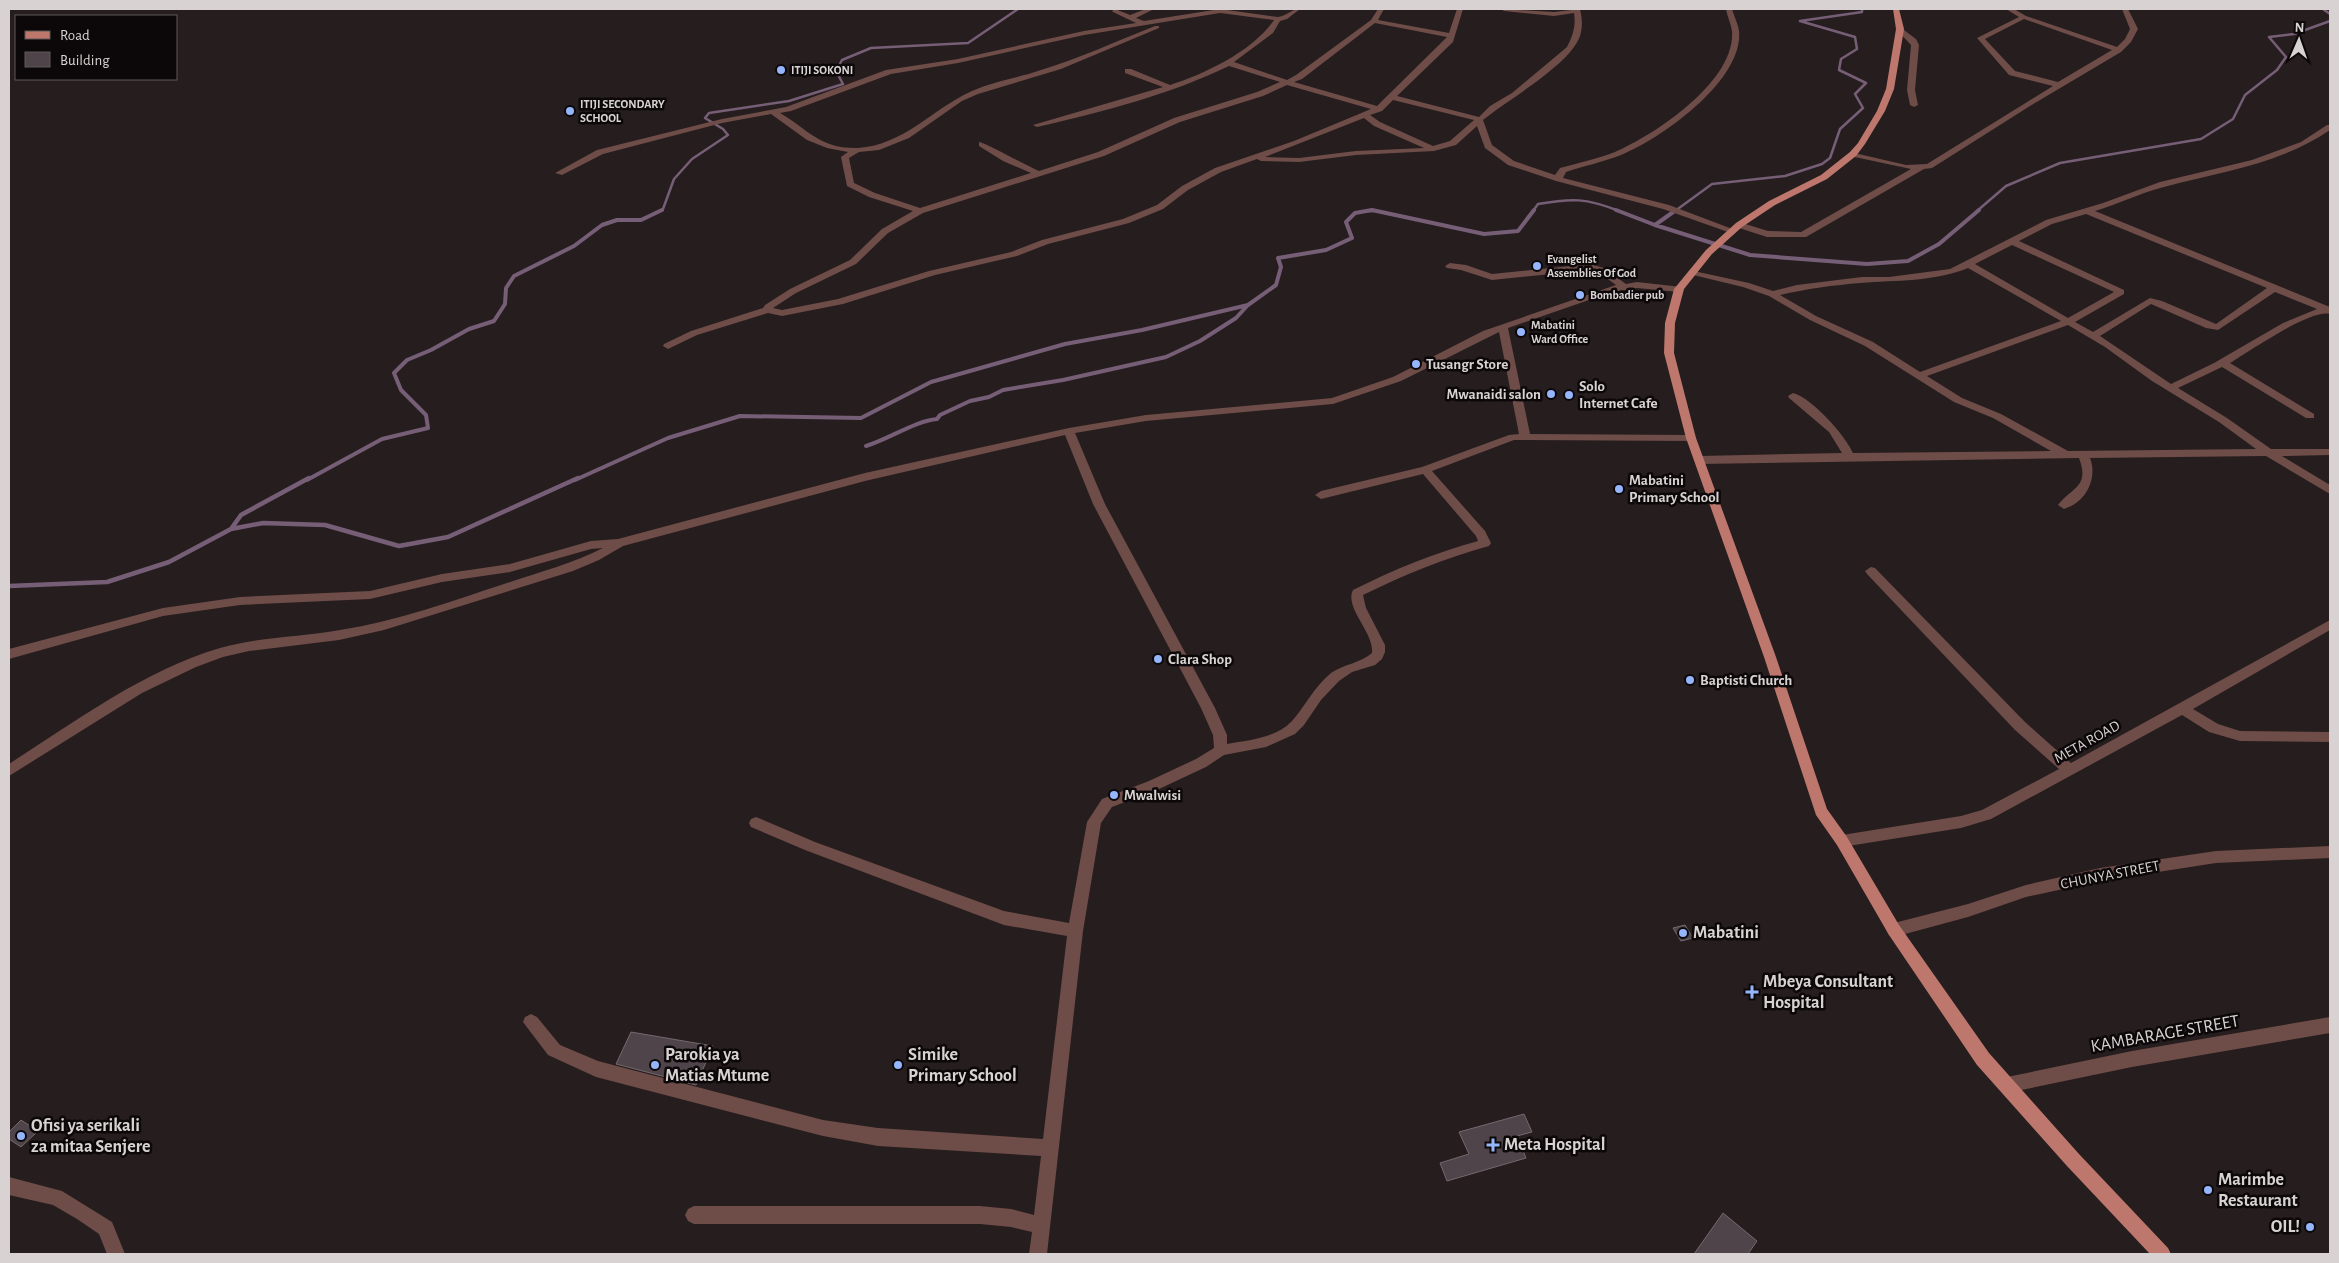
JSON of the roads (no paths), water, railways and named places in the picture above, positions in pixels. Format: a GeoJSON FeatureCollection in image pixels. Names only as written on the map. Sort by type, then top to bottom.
{"type":"FeatureCollection","features":[{"type":"Feature","properties":{"kind":"main road"},"geometry":{"type":"LineString","coordinates":[[1896,9],[1900,29],[1890,89],[1881,111],[1862,144],[1853,154],[1824,177],[1788,194],[1735,227],[1709,252],[1680,289],[1670,323],[1669,354],[1691,438],[1770,657],[1821,811],[1842,841],[1894,930],[1983,1059],[2073,1160],[2162,1254]]}},
{"type":"Feature","properties":{"kind":"street"},"geometry":{"type":"LineString","coordinates":[[1132,17],[1151,9]]}},
{"type":"Feature","properties":{"kind":"street"},"geometry":{"type":"LineString","coordinates":[[1209,9],[1278,19],[1285,18],[1297,9]]}},
{"type":"Feature","properties":{"kind":"street"},"geometry":{"type":"LineString","coordinates":[[768,310],[768,306],[793,291],[854,262],[885,231],[920,211],[1101,154],[1177,120],[1260,94],[1289,82],[1374,21],[1380,9]]}},
{"type":"Feature","properties":{"kind":"street"},"geometry":{"type":"LineString","coordinates":[[668,346],[694,333],[768,310],[782,313],[840,302],[932,273],[1014,254],[1045,242],[1126,222],[1160,207],[1185,188],[1204,177],[1379,109],[1426,65],[1452,36],[1460,9]]}},
{"type":"Feature","properties":{"kind":"street"},"geometry":{"type":"LineString","coordinates":[[1253,159],[1299,160],[1343,154],[1435,149],[1453,143],[1479,119],[1522,89],[1570,48],[1576,37],[1579,24],[1577,9],[1546,14],[1504,9]]}},
{"type":"Feature","properties":{"kind":"street"},"geometry":{"type":"LineString","coordinates":[[1559,179],[1560,172],[1563,170],[1616,154],[1632,146],[1678,116],[1712,86],[1731,60],[1734,49],[1736,33],[1734,18],[1729,9]]}},
{"type":"Feature","properties":{"kind":"street"},"geometry":{"type":"LineString","coordinates":[[2009,9],[2024,17],[2118,50]]}},
{"type":"Feature","properties":{"kind":"street"},"geometry":{"type":"LineString","coordinates":[[1479,119],[1491,151],[1510,163],[1559,179],[1735,227],[1767,234],[1803,235],[1921,168],[1929,166],[2118,50],[2128,40],[2134,29],[2125,9]]}},
{"type":"Feature","properties":{"kind":"street"},"geometry":{"type":"LineString","coordinates":[[559,174],[600,152],[722,121],[774,113],[811,102],[880,74],[958,61],[1075,35],[1172,20],[1220,10]]}},
{"type":"Feature","properties":{"kind":"street"},"geometry":{"type":"LineString","coordinates":[[1115,11],[1145,24]]}},
{"type":"Feature","properties":{"kind":"street"},"geometry":{"type":"LineString","coordinates":[[2024,17],[1980,38],[2012,73],[2059,85]]}},
{"type":"Feature","properties":{"kind":"street"},"geometry":{"type":"LineString","coordinates":[[1037,125],[1081,115],[1210,72],[1229,62],[1270,31],[1278,19]]}},
{"type":"Feature","properties":{"kind":"street"},"geometry":{"type":"LineString","coordinates":[[774,113],[788,120],[801,133],[812,140],[856,150],[881,148],[904,140],[957,101],[976,91],[1052,69],[1172,20]]}},
{"type":"Feature","properties":{"kind":"street"},"geometry":{"type":"LineString","coordinates":[[1374,21],[1452,36]]}},
{"type":"Feature","properties":{"kind":"street"},"geometry":{"type":"LineString","coordinates":[[1900,29],[1915,45],[1911,90],[1914,105]]}},
{"type":"Feature","properties":{"kind":"street"},"geometry":{"type":"LineString","coordinates":[[1229,62],[1379,109]]}},
{"type":"Feature","properties":{"kind":"street"},"geometry":{"type":"LineString","coordinates":[[1128,70],[1169,87]]}},
{"type":"Feature","properties":{"kind":"street"},"geometry":{"type":"LineString","coordinates":[[1391,97],[1479,119]]}},
{"type":"Feature","properties":{"kind":"street"},"geometry":{"type":"LineString","coordinates":[[1364,115],[1377,124],[1435,149]]}},
{"type":"Feature","properties":{"kind":"street"},"geometry":{"type":"LineString","coordinates":[[1772,294],[1797,288],[1935,274],[1968,264],[2049,222],[2087,211],[2137,192],[2255,162],[2304,144],[2330,127]]}},
{"type":"Feature","properties":{"kind":"street"},"geometry":{"type":"LineString","coordinates":[[982,144],[1000,156],[1039,174]]}},
{"type":"Feature","properties":{"kind":"street"},"geometry":{"type":"LineString","coordinates":[[856,150],[845,157],[850,184],[872,196],[920,211]]}},
{"type":"Feature","properties":{"kind":"street"},"geometry":{"type":"LineString","coordinates":[[1853,154],[1894,165],[1921,168]]}},
{"type":"Feature","properties":{"kind":"street"},"geometry":{"type":"LineString","coordinates":[[2087,211],[2328,310]]}},
{"type":"Feature","properties":{"kind":"street"},"geometry":{"type":"LineString","coordinates":[[1920,374],[2068,322],[2121,291],[2012,241]]}},
{"type":"Feature","properties":{"kind":"street"},"geometry":{"type":"LineString","coordinates":[[1968,264],[2094,336],[2171,388],[2248,435],[2269,453],[2330,490]]}},
{"type":"Feature","properties":{"kind":"street"},"geometry":{"type":"LineString","coordinates":[[1450,266],[1468,267],[1483,275],[1492,276],[1590,267],[1601,270],[1624,287]]}},
{"type":"Feature","properties":{"kind":"street"},"geometry":{"type":"LineString","coordinates":[[1692,272],[1746,285],[1772,294],[1813,318],[1851,334],[1920,374],[1958,400],[1997,416],[2068,455]]}},
{"type":"Feature","properties":{"kind":"street"},"geometry":{"type":"LineString","coordinates":[[9,654],[163,612],[240,600],[370,595],[442,578],[510,568],[591,545],[619,543],[846,482],[1069,431],[1146,418],[1333,401],[1397,379],[1470,340],[1610,289],[1637,285],[1680,289]]}},
{"type":"Feature","properties":{"kind":"street"},"geometry":{"type":"LineString","coordinates":[[2094,336],[2150,302],[2159,303],[2209,326],[2218,327],[2274,288]]}},
{"type":"Feature","properties":{"kind":"street"},"geometry":{"type":"LineString","coordinates":[[2171,388],[2223,363],[2290,322],[2306,315],[2328,310]]}},
{"type":"Feature","properties":{"kind":"street"},"geometry":{"type":"LineString","coordinates":[[1503,328],[1508,344],[1524,436]]}},
{"type":"Feature","properties":{"kind":"street"},"geometry":{"type":"LineString","coordinates":[[2223,363],[2310,416]]}},
{"type":"Feature","properties":{"kind":"street"},"geometry":{"type":"LineString","coordinates":[[1793,396],[1838,435],[1845,445],[1849,456]]}},
{"type":"Feature","properties":{"kind":"street"},"geometry":{"type":"LineString","coordinates":[[1069,431],[1099,504],[1208,708],[1220,735],[1221,750]]}},
{"type":"Feature","properties":{"kind":"street"},"geometry":{"type":"LineString","coordinates":[[1321,495],[1425,470],[1512,437],[1691,438]]}},
{"type":"Feature","properties":{"kind":"street"},"geometry":{"type":"LineString","coordinates":[[1699,460],[1849,456],[2330,452]]}},
{"type":"Feature","properties":{"kind":"street"},"geometry":{"type":"LineString","coordinates":[[2064,505],[2084,488],[2089,475],[2084,455]]}},
{"type":"Feature","properties":{"kind":"street"},"geometry":{"type":"LineString","coordinates":[[1038,1254],[1048,1148],[1074,931],[1094,822],[1107,803],[1178,774],[1201,763],[1221,750],[1254,745],[1293,729],[1312,702],[1332,680],[1346,670],[1371,661],[1378,656],[1380,650],[1359,605],[1356,593],[1400,572],[1456,551],[1485,543],[1485,539],[1481,534],[1425,470]]}},
{"type":"Feature","properties":{"kind":"street"},"geometry":{"type":"LineString","coordinates":[[9,771],[93,716],[152,683],[196,662],[221,653],[251,646],[330,636],[399,623],[544,576],[601,555],[619,543]]}},
{"type":"Feature","properties":{"kind":"street"},"geometry":{"type":"LineString","coordinates":[[1871,571],[2020,726],[2070,770]]}},
{"type":"Feature","properties":{"kind":"street","name":"META ROAD"},"geometry":{"type":"LineString","coordinates":[[1842,841],[1961,822],[1986,815],[2182,709],[2330,624]]}},
{"type":"Feature","properties":{"kind":"street"},"geometry":{"type":"LineString","coordinates":[[2182,709],[2214,728],[2240,736],[2330,737]]}},
{"type":"Feature","properties":{"kind":"street"},"geometry":{"type":"LineString","coordinates":[[756,823],[818,850],[1004,918],[1074,931]]}},
{"type":"Feature","properties":{"kind":"street","name":"CHUNYA STREET"},"geometry":{"type":"LineString","coordinates":[[1894,930],[1978,907],[2026,891],[2110,874],[2180,862],[2234,856],[2330,852]]}},
{"type":"Feature","properties":{"kind":"street"},"geometry":{"type":"LineString","coordinates":[[531,1022],[554,1050],[596,1069],[823,1128],[878,1137],[1048,1148]]}},
{"type":"Feature","properties":{"kind":"street","name":"KAMBARAGE STREET"},"geometry":{"type":"LineString","coordinates":[[2007,1085],[2132,1059],[2330,1025]]}},
{"type":"Feature","properties":{"kind":"street"},"geometry":{"type":"LineString","coordinates":[[9,1186],[56,1197],[83,1213],[106,1228],[116,1254]]}},
{"type":"Feature","properties":{"kind":"street"},"geometry":{"type":"LineString","coordinates":[[694,1216],[980,1215],[1012,1218],[1041,1226]]}},
{"type":"Feature","properties":{"kind":"waterway"},"geometry":{"type":"LineString","coordinates":[[659,211],[663,209],[674,179],[692,159],[728,135],[723,129],[705,118],[709,113],[789,101],[843,84],[836,71],[842,60],[871,48],[968,43],[1018,9]]}},
{"type":"Feature","properties":{"kind":"waterway"},"geometry":{"type":"LineString","coordinates":[[1675,211],[1712,184],[1785,176],[1822,164],[1830,158],[1840,129],[1863,108],[1855,94],[1866,83],[1839,70],[1841,59],[1857,49],[1855,37],[1800,21],[1862,12],[1862,9]]}},
{"type":"Feature","properties":{"kind":"waterway"},"geometry":{"type":"LineString","coordinates":[[2323,9],[2330,14]]}},
{"type":"Feature","properties":{"kind":"waterway"},"geometry":{"type":"LineString","coordinates":[[1977,211],[2006,186],[2060,163],[2201,139],[2233,119],[2245,95],[2277,70],[2286,57],[2269,37],[2294,34],[2330,21]]}},
{"type":"Feature","properties":{"kind":"waterway"},"geometry":{"type":"LineString","coordinates":[[1533,211],[1538,204],[1570,200],[1588,201],[1617,210]]}},
{"type":"Feature","properties":{"kind":"waterway"},"geometry":{"type":"LineString","coordinates":[[307,480],[382,439],[428,428],[426,415],[401,390],[394,373],[407,360],[431,350],[469,329],[494,321],[505,304],[506,288],[514,276],[574,246],[602,225],[617,220],[641,220],[662,210]]}},
{"type":"Feature","properties":{"kind":"waterway"},"geometry":{"type":"LineString","coordinates":[[575,480],[668,438],[740,416],[861,418],[931,382],[1065,344],[1142,330],[1248,305],[1276,285],[1281,267],[1278,258],[1326,250],[1352,238],[1346,222],[1355,213],[1372,210],[1484,234],[1518,231],[1534,210]]}},
{"type":"Feature","properties":{"kind":"waterway"},"geometry":{"type":"LineString","coordinates":[[1617,210],[1655,225]]}},
{"type":"Feature","properties":{"kind":"waterway"},"geometry":{"type":"LineString","coordinates":[[1655,225],[1676,210]]}},
{"type":"Feature","properties":{"kind":"waterway"},"geometry":{"type":"LineString","coordinates":[[1655,225],[1750,255],[1867,264],[1908,261],[1939,244],[1979,210]]}},
{"type":"Feature","properties":{"kind":"waterway"},"geometry":{"type":"LineString","coordinates":[[1367,211],[1376,211]]}},
{"type":"Feature","properties":{"kind":"waterway"},"geometry":{"type":"LineString","coordinates":[[866,446],[920,423],[937,419],[940,415],[970,401],[989,397],[1003,390],[1063,380],[1166,357],[1200,341],[1236,318],[1247,306]]}},
{"type":"Feature","properties":{"kind":"waterway"},"geometry":{"type":"LineString","coordinates":[[231,529],[241,515],[309,478]]}},
{"type":"Feature","properties":{"kind":"waterway"},"geometry":{"type":"LineString","coordinates":[[231,529],[263,523],[325,525],[399,546],[448,537],[578,478]]}},
{"type":"Feature","properties":{"kind":"waterway"},"geometry":{"type":"LineString","coordinates":[[9,586],[107,582],[169,562],[231,529]]}},
{"type":"Feature","properties":{"kind":"place","name":"ITIJI SOKONI"},"geometry":{"type":"Point","coordinates":[781,70]}},
{"type":"Feature","properties":{"kind":"place","name":"ITIJI SECONDARY SCHOOL"},"geometry":{"type":"Point","coordinates":[570,111]}},
{"type":"Feature","properties":{"kind":"place","name":"Evangelist Assemblies Of God"},"geometry":{"type":"Point","coordinates":[1537,266]}},
{"type":"Feature","properties":{"kind":"place","name":"Bombadier pub"},"geometry":{"type":"Point","coordinates":[1580,295]}},
{"type":"Feature","properties":{"kind":"place","name":"Mabatini Ward Office"},"geometry":{"type":"Point","coordinates":[1521,332]}},
{"type":"Feature","properties":{"kind":"place","name":"Tusangr Store"},"geometry":{"type":"Point","coordinates":[1416,364]}},
{"type":"Feature","properties":{"kind":"place","name":"Mwanaidi salon"},"geometry":{"type":"Point","coordinates":[1551,394]}},
{"type":"Feature","properties":{"kind":"place","name":"Solo Internet Cafe"},"geometry":{"type":"Point","coordinates":[1569,395]}},
{"type":"Feature","properties":{"kind":"place","name":"Mabatini Primary School"},"geometry":{"type":"Point","coordinates":[1619,489]}},
{"type":"Feature","properties":{"kind":"place","name":"Clara Shop"},"geometry":{"type":"Point","coordinates":[1158,659]}},
{"type":"Feature","properties":{"kind":"place","name":"Baptisti Church"},"geometry":{"type":"Point","coordinates":[1690,680]}},
{"type":"Feature","properties":{"kind":"place","name":"Mwalwisi"},"geometry":{"type":"Point","coordinates":[1114,795]}},
{"type":"Feature","properties":{"kind":"place","name":"Mabatini"},"geometry":{"type":"Point","coordinates":[1683,933]}},
{"type":"Feature","properties":{"kind":"place","name":"Mbeya Consultant Hospital"},"geometry":{"type":"Point","coordinates":[1752,992]}},
{"type":"Feature","properties":{"kind":"place","name":"Parokia ya Matias Mtume"},"geometry":{"type":"Point","coordinates":[655,1065]}},
{"type":"Feature","properties":{"kind":"place","name":"Simike Primary School"},"geometry":{"type":"Point","coordinates":[898,1065]}},
{"type":"Feature","properties":{"kind":"place","name":"Ofisi ya serikali za mitaa Senjere"},"geometry":{"type":"Point","coordinates":[21,1136]}},
{"type":"Feature","properties":{"kind":"place","name":"Meta Hospital"},"geometry":{"type":"Point","coordinates":[1493,1145]}},
{"type":"Feature","properties":{"kind":"place","name":"Marimbe Restaurant"},"geometry":{"type":"Point","coordinates":[2208,1190]}},
{"type":"Feature","properties":{"kind":"place","name":"OIL!"},"geometry":{"type":"Point","coordinates":[2310,1227]}}]}
